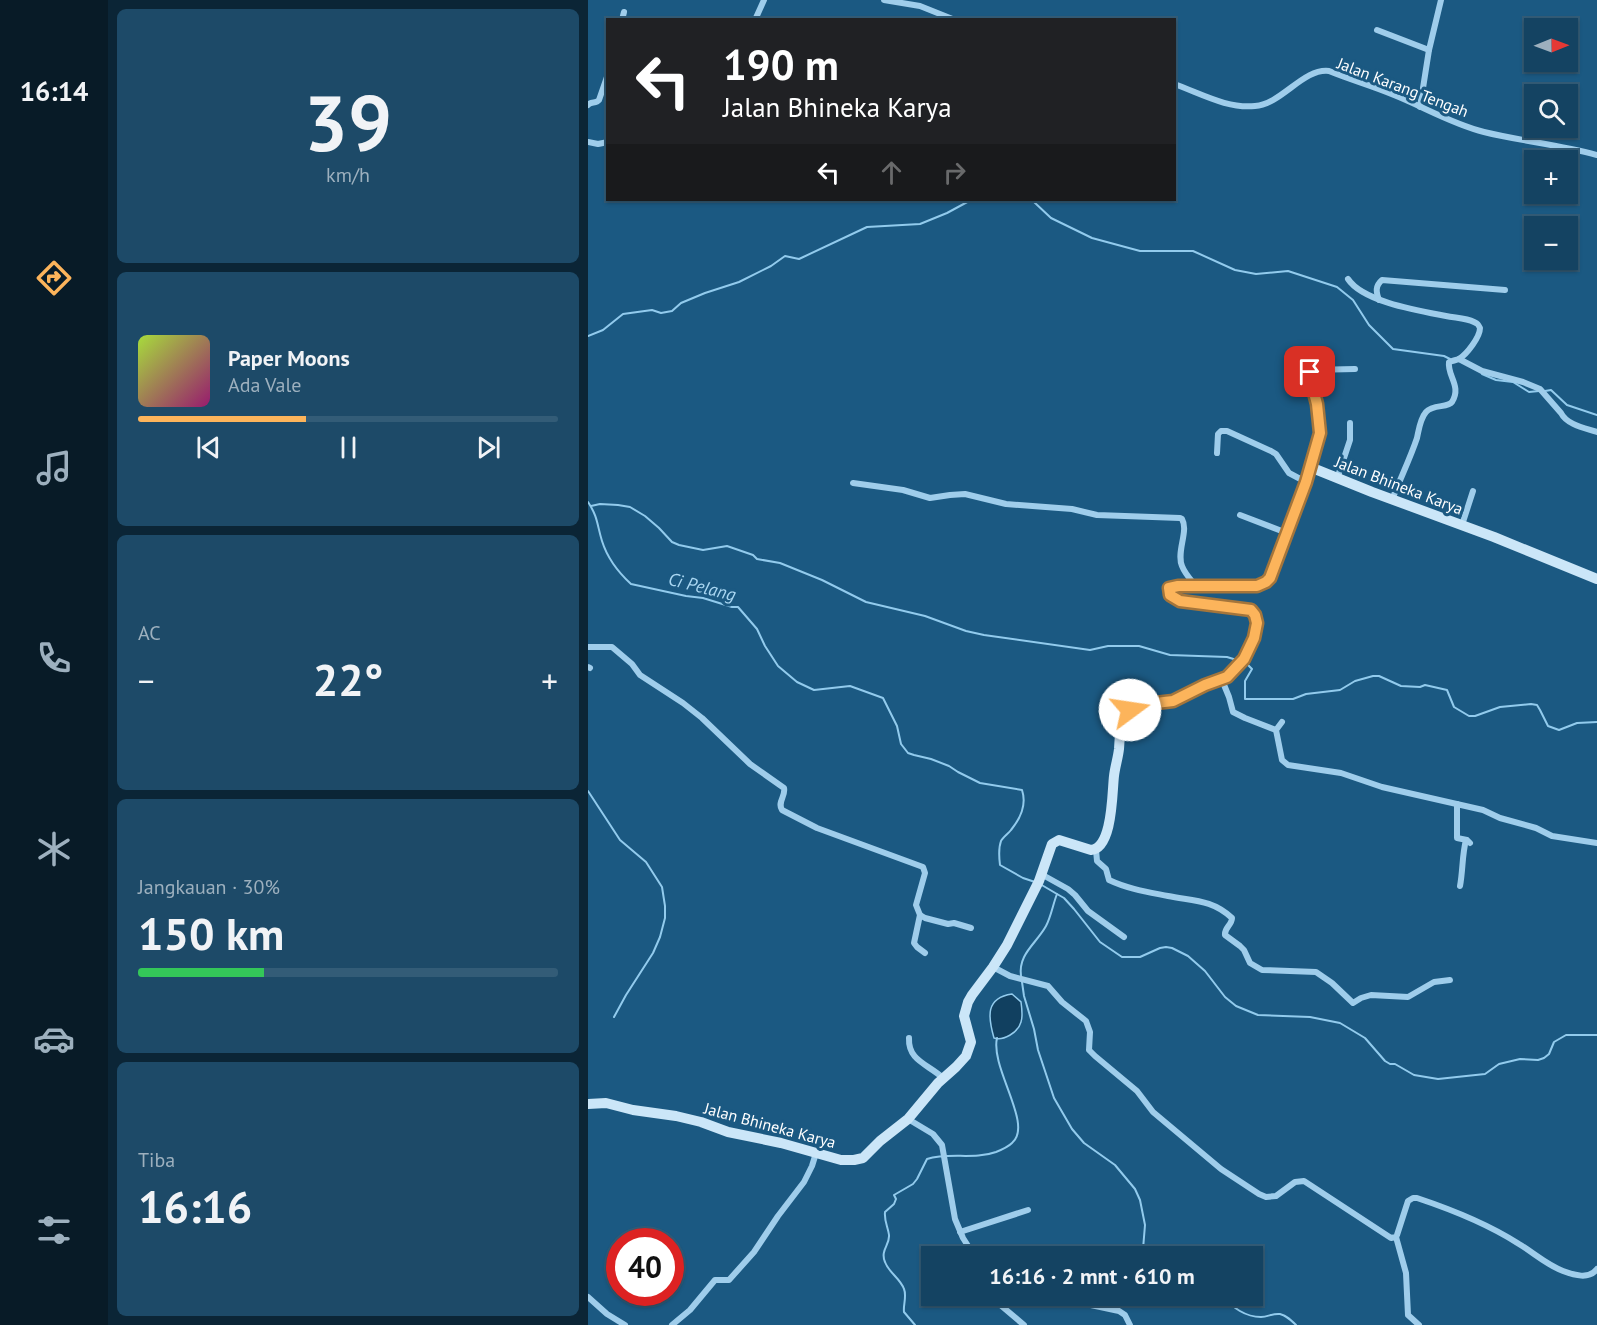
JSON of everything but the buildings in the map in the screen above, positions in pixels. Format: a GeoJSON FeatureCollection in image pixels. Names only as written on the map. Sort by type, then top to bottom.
{"type":"FeatureCollection","features":[{"type":"Feature","properties":{"kind":"street"},"geometry":{"type":"LineString","coordinates":[[756,18],[764,0]]}},
{"type":"Feature","properties":{"kind":"street"},"geometry":{"type":"LineString","coordinates":[[884,0],[920,6],[950,18]]}},
{"type":"Feature","properties":{"kind":"street"},"geometry":{"type":"LineString","coordinates":[[1420,107],[1428,50],[1441,0]]}},
{"type":"Feature","properties":{"kind":"street"},"geometry":{"type":"LineString","coordinates":[[622,18],[624,12]]}},
{"type":"Feature","properties":{"kind":"street"},"geometry":{"type":"LineString","coordinates":[[1377,30],[1428,50]]}},
{"type":"Feature","properties":{"kind":"street","name":"Jalan Karang Tengah"},"geometry":{"type":"LineString","coordinates":[[1176,85],[1228,104],[1254,106],[1275,100],[1306,78],[1329,71],[1394,94],[1450,120],[1483,132],[1567,147],[1597,155]]}},
{"type":"Feature","properties":{"kind":"street"},"geometry":{"type":"LineString","coordinates":[[588,105],[600,100],[606,80]]}},
{"type":"Feature","properties":{"kind":"street"},"geometry":{"type":"LineString","coordinates":[[588,142],[606,142]]}},
{"type":"Feature","properties":{"kind":"street"},"geometry":{"type":"LineString","coordinates":[[1348,279],[1363,293],[1379,300],[1470,321],[1478,324],[1480,331],[1479,336],[1459,359],[1451,361],[1448,365],[1455,382],[1452,403],[1427,410],[1420,423],[1417,438],[1392,500]]}},
{"type":"Feature","properties":{"kind":"street"},"geometry":{"type":"LineString","coordinates":[[1379,300],[1377,288],[1378,283],[1382,280],[1505,290]]}},
{"type":"Feature","properties":{"kind":"street"},"geometry":{"type":"LineString","coordinates":[[1459,359],[1482,371],[1540,389],[1563,418],[1597,432]]}},
{"type":"Feature","properties":{"kind":"street"},"geometry":{"type":"LineString","coordinates":[[1310,467],[1321,430],[1310,380],[1310,370],[1355,369]]}},
{"type":"Feature","properties":{"kind":"street"},"geometry":{"type":"LineString","coordinates":[[1337,478],[1350,440],[1350,423]]}},
{"type":"Feature","properties":{"kind":"street"},"geometry":{"type":"LineString","coordinates":[[1217,453],[1218,434],[1221,431],[1227,431],[1276,454],[1289,473],[1306,482]]}},
{"type":"Feature","properties":{"kind":"street","name":"Jalan Bhineka Karya"},"geometry":{"type":"LineString","coordinates":[[588,1104],[606,1103],[633,1110],[676,1116],[728,1132],[781,1143],[841,1160],[860,1159],[908,1119],[943,1077],[962,1062],[968,1053],[971,1039],[964,1012],[972,995],[993,967],[1012,935],[1041,874],[1052,844],[1056,841],[1066,842],[1096,850],[1104,838],[1112,809],[1121,727],[1127,714],[1130,710],[1144,705],[1173,701],[1205,685],[1222,680],[1237,668],[1249,650],[1256,633],[1256,619],[1253,612],[1248,609],[1180,601],[1170,595],[1169,588],[1173,586],[1257,586],[1266,582],[1270,578],[1310,467],[1597,579]]}},
{"type":"Feature","properties":{"kind":"street"},"geometry":{"type":"LineString","coordinates":[[853,483],[903,490],[930,498],[965,494],[993,502],[1071,509],[1097,515],[1180,518],[1185,523],[1180,560],[1182,568],[1196,586]]}},
{"type":"Feature","properties":{"kind":"street"},"geometry":{"type":"LineString","coordinates":[[1462,525],[1473,491]]}},
{"type":"Feature","properties":{"kind":"street"},"geometry":{"type":"LineString","coordinates":[[1240,515],[1287,533]]}},
{"type":"Feature","properties":{"kind":"street"},"geometry":{"type":"LineString","coordinates":[[588,647],[612,647],[632,664],[640,675],[702,718],[750,764],[784,788],[780,803],[782,810],[817,828],[923,867],[925,873],[916,906],[920,915],[914,943],[925,953]]}},
{"type":"Feature","properties":{"kind":"street"},"geometry":{"type":"LineString","coordinates":[[1222,680],[1233,712],[1276,730]]}},
{"type":"Feature","properties":{"kind":"street"},"geometry":{"type":"LineString","coordinates":[[1282,722],[1276,730],[1282,760],[1288,765],[1333,772],[1382,787],[1483,810],[1500,818],[1536,828],[1552,836],[1597,843]]}},
{"type":"Feature","properties":{"kind":"street"},"geometry":{"type":"LineString","coordinates":[[1457,804],[1457,837],[1468,842],[1463,852],[1460,886]]}},
{"type":"Feature","properties":{"kind":"street"},"geometry":{"type":"LineString","coordinates":[[1096,850],[1097,861],[1106,869],[1109,880],[1132,889],[1201,901],[1230,916],[1232,921],[1225,935],[1244,950],[1250,963],[1262,970],[1316,972],[1332,983],[1353,1003],[1371,995],[1408,997],[1434,982],[1450,980]]}},
{"type":"Feature","properties":{"kind":"street"},"geometry":{"type":"LineString","coordinates":[[1041,874],[1068,889],[1079,899],[1085,909],[1124,937]]}},
{"type":"Feature","properties":{"kind":"street"},"geometry":{"type":"LineString","coordinates":[[920,915],[948,924],[954,923],[971,928]]}},
{"type":"Feature","properties":{"kind":"street"},"geometry":{"type":"LineString","coordinates":[[993,967],[1010,976],[1048,986],[1062,1002],[1086,1021],[1090,1032],[1089,1050],[1095,1056],[1137,1091],[1153,1112],[1221,1168],[1259,1194],[1266,1197],[1276,1196],[1295,1182],[1304,1181],[1389,1237],[1396,1237]]}},
{"type":"Feature","properties":{"kind":"street"},"geometry":{"type":"LineString","coordinates":[[909,1038],[909,1048],[913,1055],[943,1077]]}},
{"type":"Feature","properties":{"kind":"street"},"geometry":{"type":"LineString","coordinates":[[908,1119],[933,1134],[942,1145],[955,1219],[968,1246]]}},
{"type":"Feature","properties":{"kind":"street"},"geometry":{"type":"LineString","coordinates":[[672,1325],[685,1315],[715,1280],[729,1280],[754,1252],[804,1182],[816,1153]]}},
{"type":"Feature","properties":{"kind":"street"},"geometry":{"type":"LineString","coordinates":[[1419,1325],[1408,1315],[1406,1273],[1396,1237],[1408,1201],[1413,1198],[1470,1218],[1563,1271],[1586,1276],[1592,1275],[1597,1269]]}},
{"type":"Feature","properties":{"kind":"street"},"geometry":{"type":"LineString","coordinates":[[960,1232],[1028,1210]]}},
{"type":"Feature","properties":{"kind":"street"},"geometry":{"type":"LineString","coordinates":[[588,1297],[607,1314],[625,1325]]}},
{"type":"Feature","properties":{"kind":"street"},"geometry":{"type":"LineString","coordinates":[[1002,1306],[1024,1325]]}},
{"type":"Feature","properties":{"kind":"street"},"geometry":{"type":"LineString","coordinates":[[1096,1306],[1119,1311],[1125,1315],[1130,1325]]}},
{"type":"Feature","properties":{"kind":"water"},"geometry":{"type":"Polygon","coordinates":[[[1012,994],[1021,1002],[1021,1022],[1017,1030],[1010,1035],[994,1038],[990,1023],[993,1004],[1003,996],[1012,994]]]}},
{"type":"Feature","properties":{"kind":"waterway"},"geometry":{"type":"LineString","coordinates":[[588,336],[603,330],[623,314],[652,310],[661,313],[672,311],[681,303],[739,282],[771,266],[785,256],[799,259],[867,227],[920,224],[969,201]]}},
{"type":"Feature","properties":{"kind":"waterway"},"geometry":{"type":"LineString","coordinates":[[1030,201],[1051,218],[1092,238],[1140,251],[1193,251],[1235,270],[1256,274],[1288,271],[1337,287],[1353,300],[1369,325],[1393,349],[1444,356],[1450,359]]}},
{"type":"Feature","properties":{"kind":"waterway"},"geometry":{"type":"LineString","coordinates":[[1482,374],[1496,380],[1513,382],[1529,392],[1539,391]]}},
{"type":"Feature","properties":{"kind":"waterway"},"geometry":{"type":"LineString","coordinates":[[1545,391],[1551,390],[1567,405],[1597,415]]}},
{"type":"Feature","properties":{"kind":"waterway","name":"Ci Pelang"},"geometry":{"type":"LineString","coordinates":[[588,502],[596,517],[607,553],[631,584],[738,607],[757,629],[778,666],[797,682],[814,690],[850,686],[883,698],[897,726],[901,744],[908,753],[949,766],[980,783],[1022,790],[1024,801],[1020,816],[1000,844],[1000,865],[1035,882]]}},
{"type":"Feature","properties":{"kind":"waterway"},"geometry":{"type":"LineString","coordinates":[[591,506],[600,504],[630,507],[645,516],[672,542],[679,545],[703,550],[727,546],[753,555],[757,559],[780,563],[822,580],[866,602],[925,616],[966,631],[1090,650],[1108,646],[1139,646],[1170,655],[1227,657],[1240,661]]}},
{"type":"Feature","properties":{"kind":"waterway"},"geometry":{"type":"LineString","coordinates":[[1245,662],[1252,669],[1245,681],[1245,699],[1293,699],[1306,694],[1340,690],[1355,681],[1379,676],[1401,686],[1425,685],[1447,690],[1454,707],[1469,716],[1500,707],[1531,704],[1537,705],[1548,726],[1559,730],[1577,723],[1597,722]]}},
{"type":"Feature","properties":{"kind":"waterway"},"geometry":{"type":"LineString","coordinates":[[588,791],[620,840],[646,862],[662,887],[665,906],[665,918],[653,953],[614,1017]]}},
{"type":"Feature","properties":{"kind":"waterway"},"geometry":{"type":"LineString","coordinates":[[1021,976],[1022,961],[1046,926],[1057,894],[1040,884]]}},
{"type":"Feature","properties":{"kind":"waterway"},"geometry":{"type":"LineString","coordinates":[[1057,894],[1074,909],[1100,942],[1122,957],[1140,957],[1160,948],[1172,948],[1188,956],[1205,971],[1225,997],[1236,1006],[1258,1015],[1310,1017],[1340,1023],[1365,1038],[1385,1061],[1414,1075],[1438,1079],[1485,1074],[1499,1064],[1520,1059],[1544,1058],[1549,1054],[1554,1042],[1566,1035],[1597,1035]]}},
{"type":"Feature","properties":{"kind":"waterway"},"geometry":{"type":"LineString","coordinates":[[1022,982],[1038,1050],[1054,1098],[1072,1129],[1084,1143],[1115,1165],[1135,1189],[1140,1200],[1145,1225],[1143,1246]]}},
{"type":"Feature","properties":{"kind":"waterway"},"geometry":{"type":"LineString","coordinates":[[915,1325],[904,1312],[904,1289],[887,1266],[884,1258],[889,1239],[885,1212],[894,1204],[896,1199],[894,1195],[913,1184],[917,1179],[927,1159],[988,1154],[1012,1143],[1017,1135],[1018,1123],[999,1065],[997,1038]]}},
{"type":"Feature","properties":{"kind":"waterway"},"geometry":{"type":"LineString","coordinates":[[1233,1306],[1255,1317],[1280,1314],[1296,1325]]}},
{"type":"Feature","properties":{"kind":"route"},"geometry":{"type":"LineString","coordinates":[[1130,710],[1147,704],[1173,701],[1205,685],[1222,680],[1237,668],[1249,650],[1257,628],[1255,615],[1251,610],[1180,601],[1170,595],[1169,588],[1173,586],[1257,586],[1270,578],[1306,482],[1321,428],[1310,382],[1310,372]]}}]}
